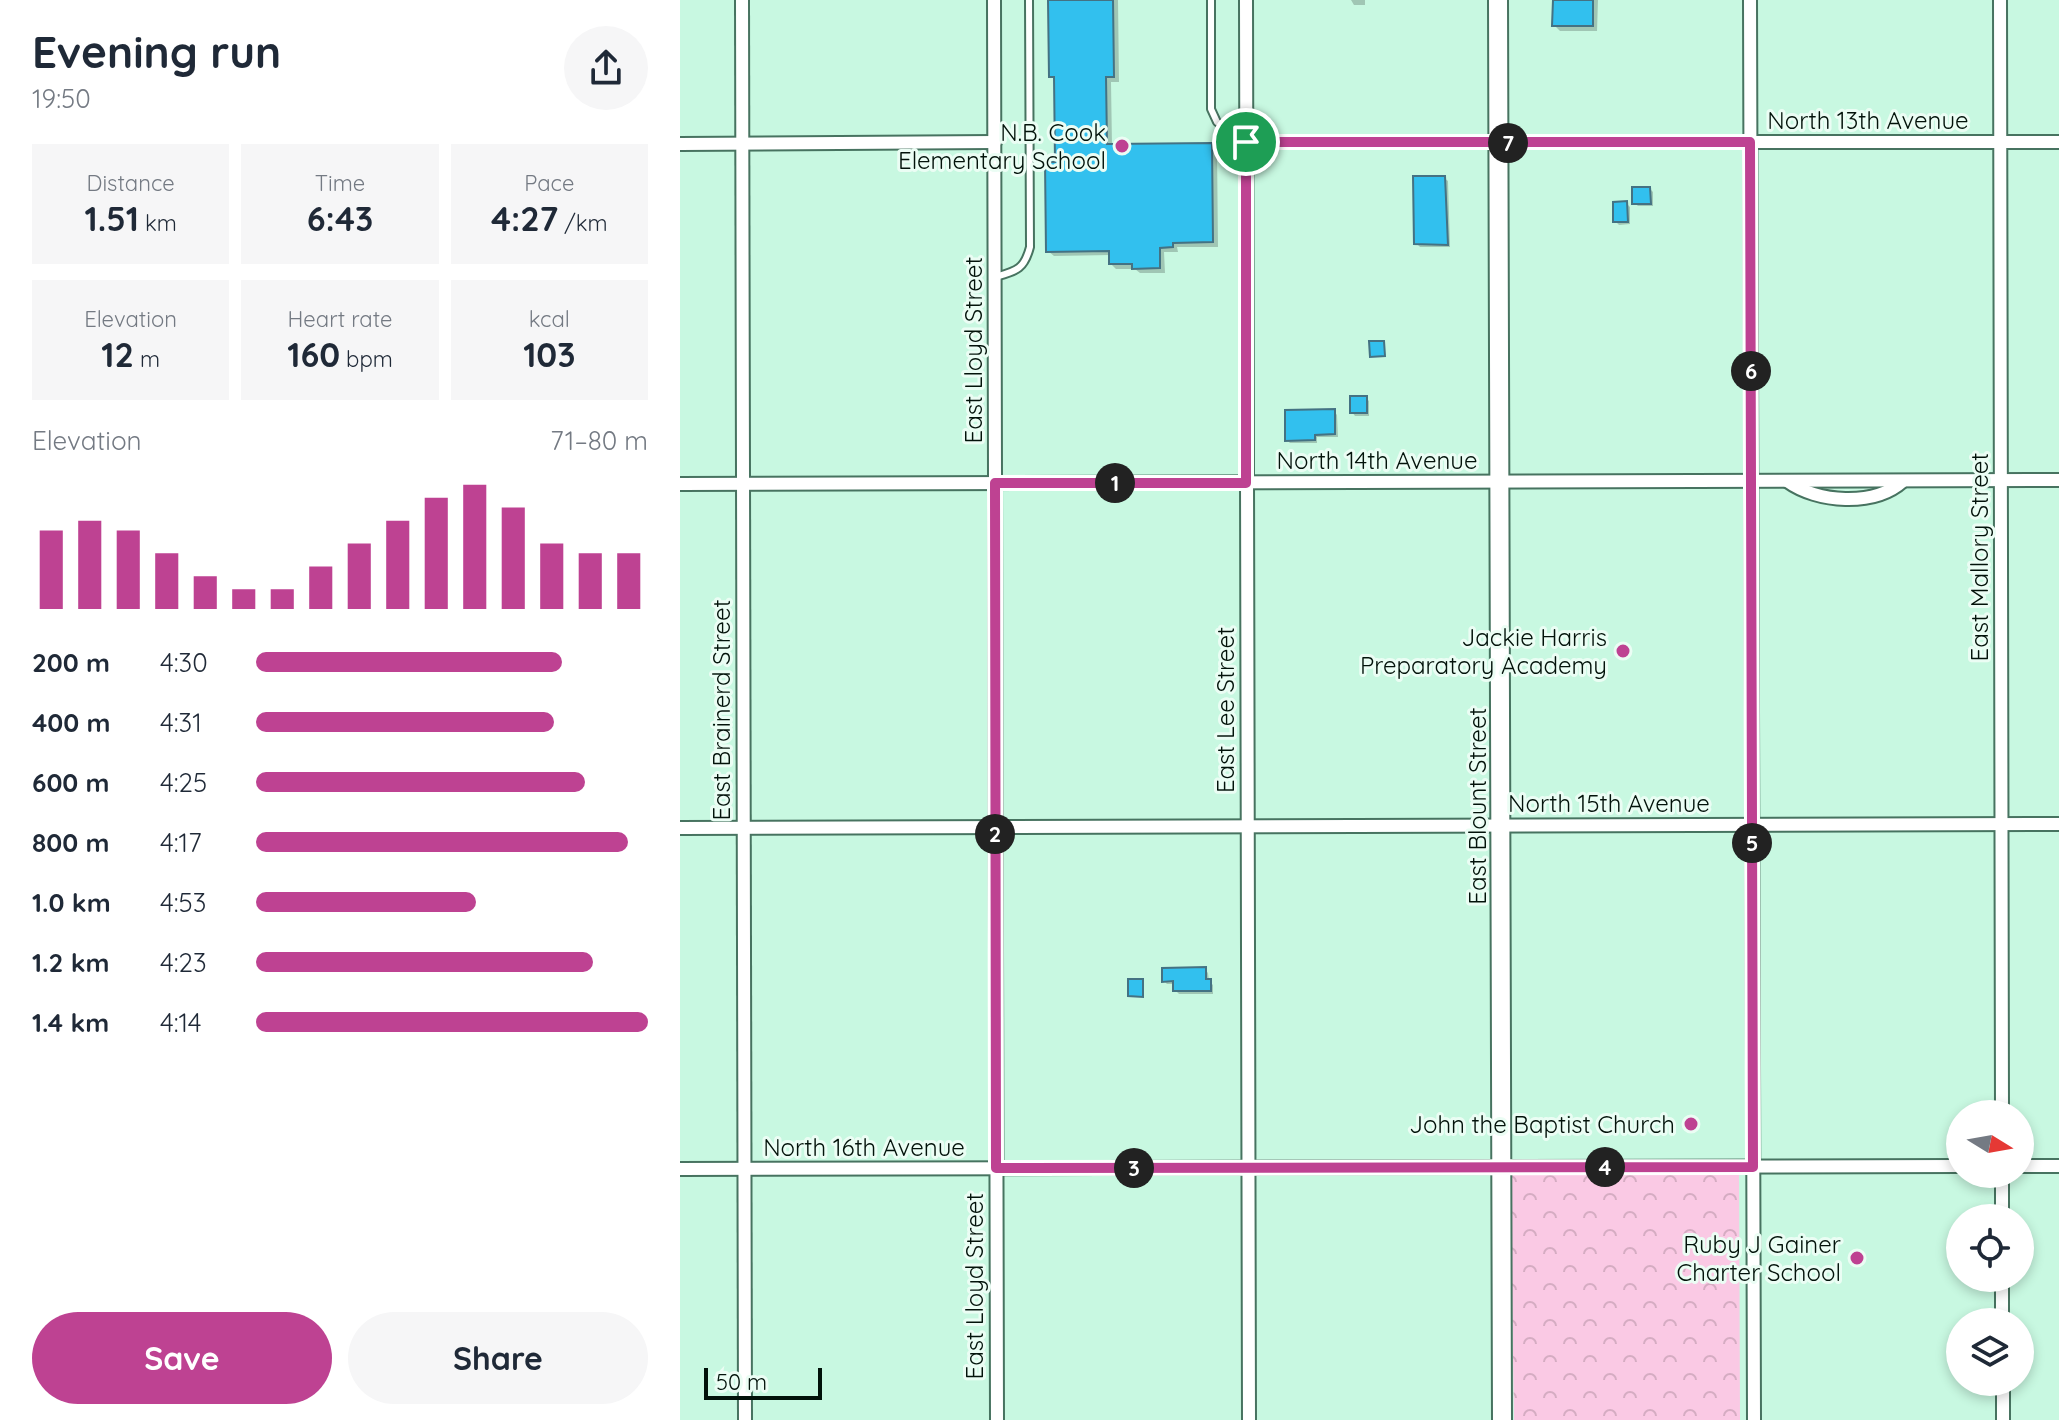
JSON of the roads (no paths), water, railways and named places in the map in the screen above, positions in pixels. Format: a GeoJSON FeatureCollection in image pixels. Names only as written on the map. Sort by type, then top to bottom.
{"type":"FeatureCollection","features":[{"type":"Feature","properties":{"kind":"street","name":"East Brainerd Street"},"geometry":{"type":"LineString","coordinates":[[742,0],[745,1420]]}},
{"type":"Feature","properties":{"kind":"street","name":"East Lloyd Street"},"geometry":{"type":"LineString","coordinates":[[994,0],[997,1420]]}},
{"type":"Feature","properties":{"kind":"street","name":"East Lee Street"},"geometry":{"type":"LineString","coordinates":[[1246,0],[1249,1420]]}},
{"type":"Feature","properties":{"kind":"street","name":"East Blount Street"},"geometry":{"type":"LineString","coordinates":[[1498,0],[1502,1420]]}},
{"type":"Feature","properties":{"kind":"street"},"geometry":{"type":"LineString","coordinates":[[1750,0],[1754,1420]]}},
{"type":"Feature","properties":{"kind":"street","name":"East Mallory Street"},"geometry":{"type":"LineString","coordinates":[[2000,0],[2002,1100]]}},
{"type":"Feature","properties":{"kind":"street"},"geometry":{"type":"LineString","coordinates":[[680,144],[995,142]]}},
{"type":"Feature","properties":{"kind":"street","name":"North 13th Avenue"},"geometry":{"type":"LineString","coordinates":[[1246,142],[2059,142]]}},
{"type":"Feature","properties":{"kind":"street","name":"North 14th Avenue"},"geometry":{"type":"LineString","coordinates":[[680,484],[1787,481],[1804,492],[1838,498],[1885,492],[1903,481],[2059,480]]}},
{"type":"Feature","properties":{"kind":"street","name":"North 15th Avenue"},"geometry":{"type":"LineString","coordinates":[[680,828],[2059,824]]}},
{"type":"Feature","properties":{"kind":"street","name":"North 16th Avenue"},"geometry":{"type":"LineString","coordinates":[[680,1169],[1946,1166]]}},
{"type":"Feature","properties":{"kind":"street"},"geometry":{"type":"LineString","coordinates":[[2034,1166],[2059,1166]]}},
{"type":"Feature","properties":{"kind":"street"},"geometry":{"type":"LineString","coordinates":[[2003,1396],[2003,1420]]}},
{"type":"Feature","properties":{"kind":"lane"},"geometry":{"type":"LineString","coordinates":[[995,277],[1017,270],[1027,261],[1030,247],[1029,0]]}},
{"type":"Feature","properties":{"kind":"lane"},"geometry":{"type":"LineString","coordinates":[[1211,0],[1211,109],[1217,122],[1246,142]]}},
{"type":"Feature","properties":{"kind":"place","name":"N.B. Cook Elementary School"},"geometry":{"type":"Point","coordinates":[1122,146]}},
{"type":"Feature","properties":{"kind":"place","name":"Jackie Harris Preparatory Academy"},"geometry":{"type":"Point","coordinates":[1623,651]}},
{"type":"Feature","properties":{"kind":"place","name":"John the Baptist Church"},"geometry":{"type":"Point","coordinates":[1691,1124]}},
{"type":"Feature","properties":{"kind":"place","name":"Ruby J Gainer Charter School"},"geometry":{"type":"Point","coordinates":[1857,1258]}}]}
